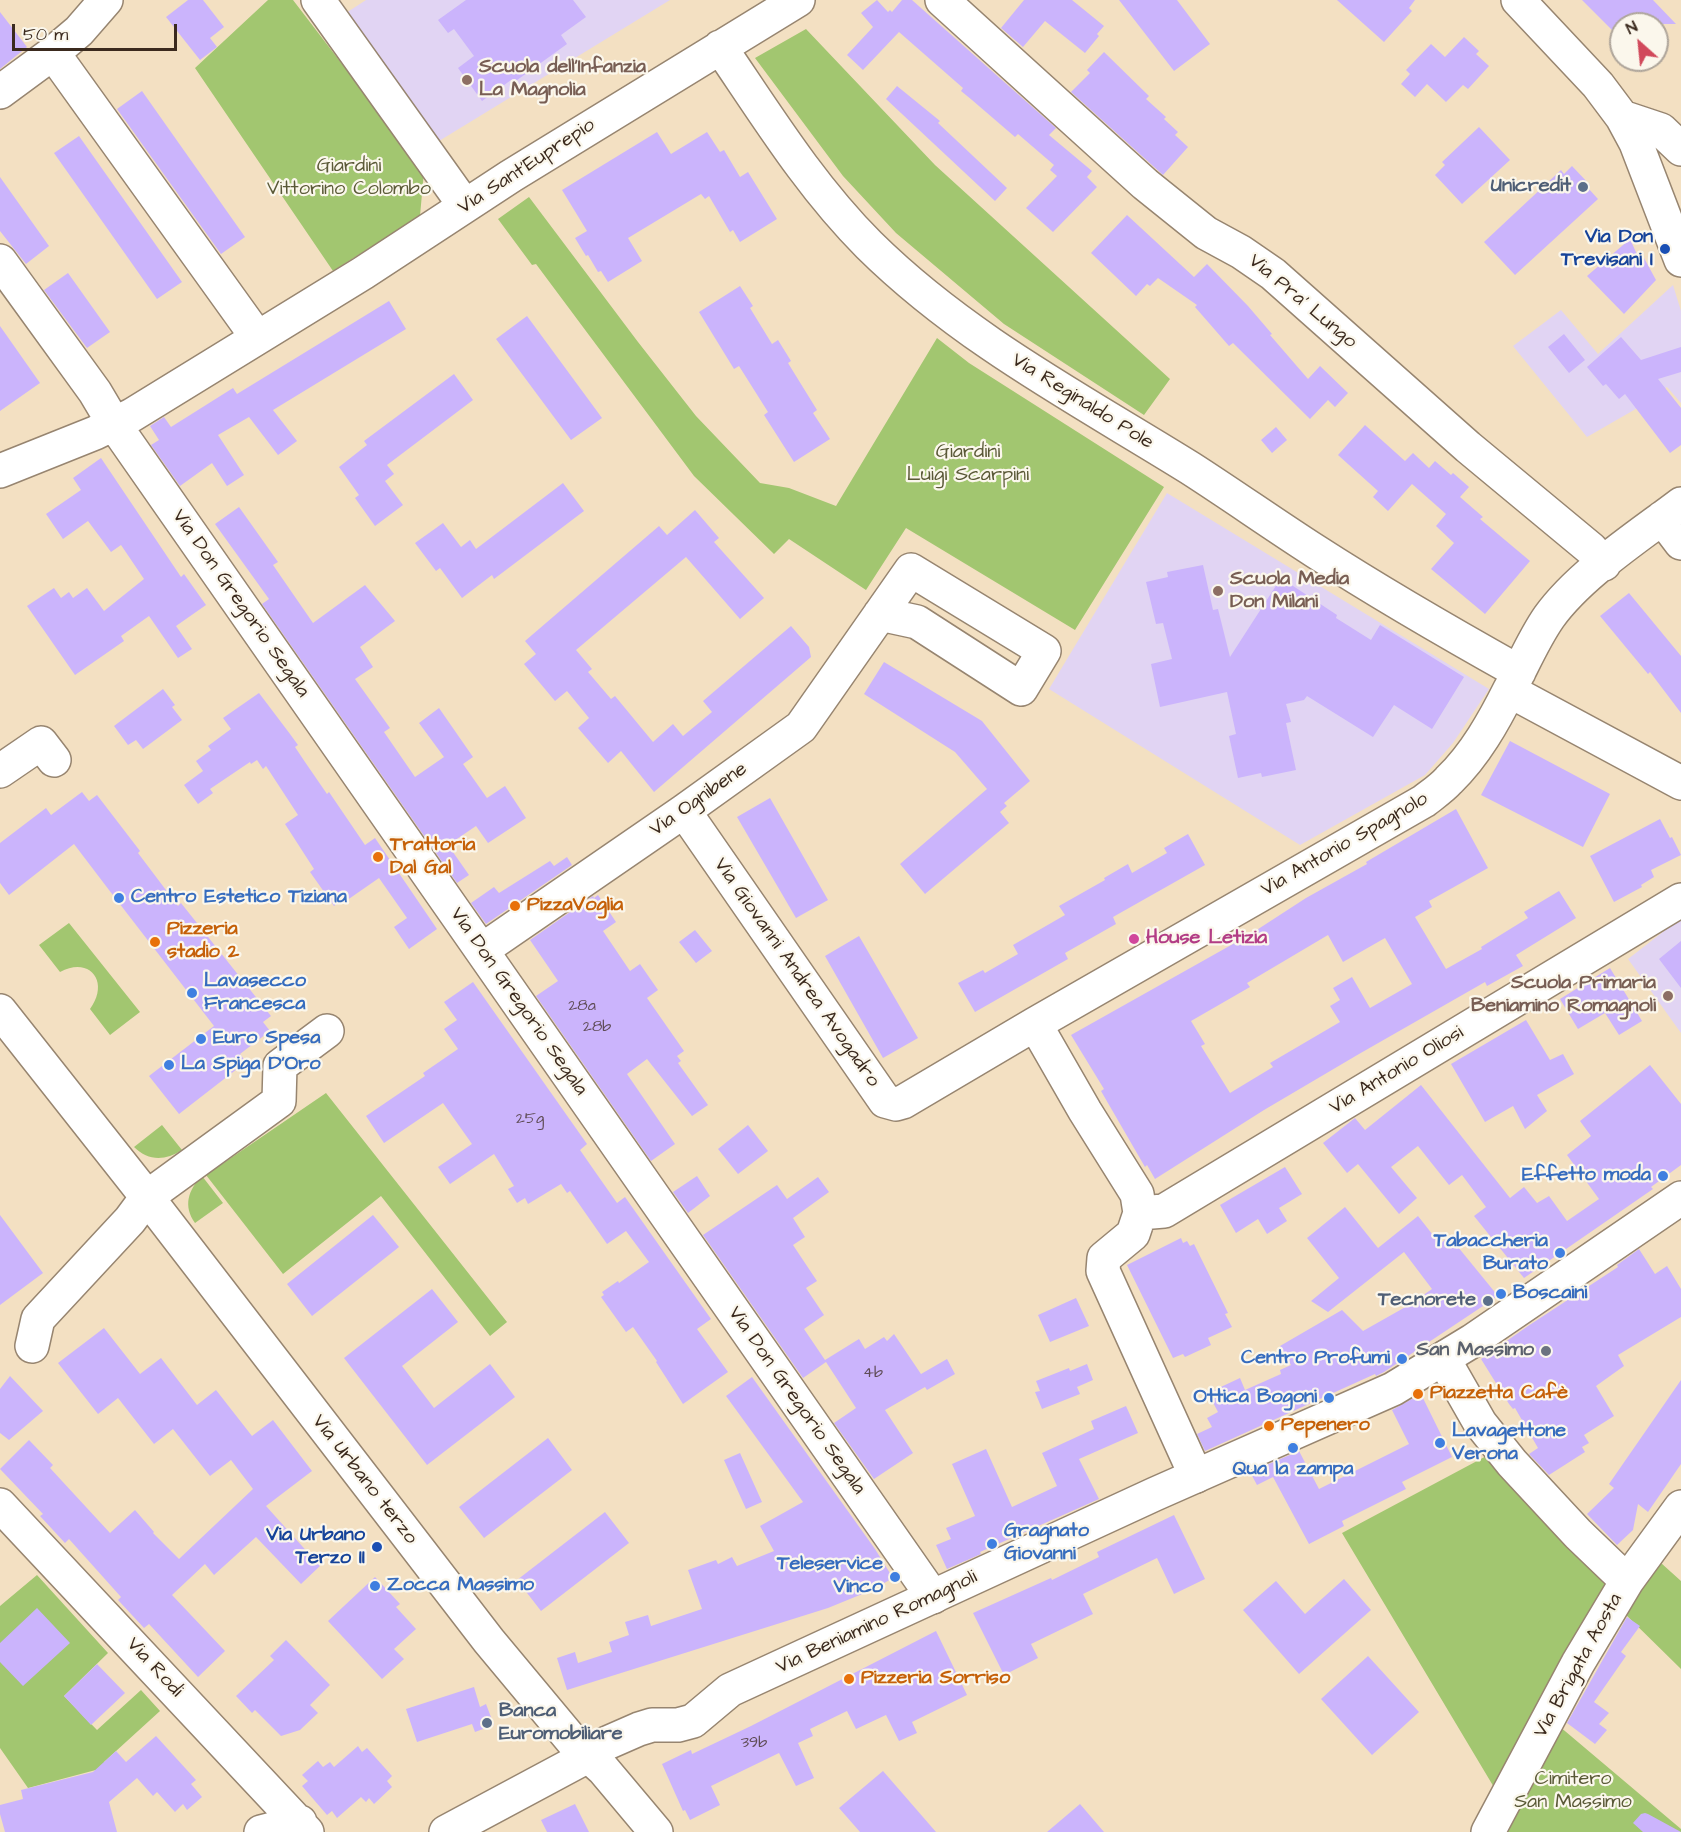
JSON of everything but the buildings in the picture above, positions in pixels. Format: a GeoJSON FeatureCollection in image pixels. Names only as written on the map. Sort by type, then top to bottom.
{"type":"FeatureCollection","features":[{"type":"Feature","properties":{"kind":"street"},"geometry":{"type":"LineString","coordinates":[[0,92],[79,31],[106,0]]}},
{"type":"Feature","properties":{"kind":"street"},"geometry":{"type":"LineString","coordinates":[[318,0],[465,206]]}},
{"type":"Feature","properties":{"kind":"street","name":"Via Sant'Euprepio"},"geometry":{"type":"LineString","coordinates":[[0,471],[132,415],[363,273],[511,176],[798,0]]}},
{"type":"Feature","properties":{"kind":"street","name":"Via Pra' Lungo"},"geometry":{"type":"LineString","coordinates":[[942,0],[1145,184],[1206,233],[1241,252],[1273,274],[1468,447],[1591,549],[1604,564]]}},
{"type":"Feature","properties":{"kind":"street"},"geometry":{"type":"LineString","coordinates":[[1518,0],[1598,85],[1622,117],[1636,143],[1681,260]]}},
{"type":"Feature","properties":{"kind":"street","name":"Via Reginaldo Pole"},"geometry":{"type":"LineString","coordinates":[[720,47],[812,182],[869,245],[936,306],[1012,360],[1208,479],[1514,682]]}},
{"type":"Feature","properties":{"kind":"street"},"geometry":{"type":"LineString","coordinates":[[53,53],[257,337]]}},
{"type":"Feature","properties":{"kind":"street"},"geometry":{"type":"LineString","coordinates":[[1622,117],[1661,130],[1681,149]]}},
{"type":"Feature","properties":{"kind":"street","name":"Via Don Gregorio Segala"},"geometry":{"type":"LineString","coordinates":[[0,261],[95,392],[114,424],[933,1597]]}},
{"type":"Feature","properties":{"kind":"street","name":"Via Antonio Spagnolo"},"geometry":{"type":"LineString","coordinates":[[1035,1024],[1424,801],[1450,780],[1477,747],[1514,682],[1534,640],[1551,614],[1575,588],[1604,564],[1675,521]]}},
{"type":"Feature","properties":{"kind":"street","name":"Via Ognibene"},"geometry":{"type":"LineString","coordinates":[[482,950],[684,812],[801,727],[880,614]]}},
{"type":"Feature","properties":{"kind":"street"},"geometry":{"type":"LineString","coordinates":[[1514,682],[1681,783]]}},
{"type":"Feature","properties":{"kind":"street"},"geometry":{"type":"LineString","coordinates":[[0,771],[41,743],[54,760]]}},
{"type":"Feature","properties":{"kind":"street","name":"Via Giovanni Andrea Avogadro"},"geometry":{"type":"LineString","coordinates":[[684,812],[885,1101],[896,1104],[903,1102],[1035,1024]]}},
{"type":"Feature","properties":{"kind":"street","name":"Via Antonio Oliosi"},"geometry":{"type":"LineString","coordinates":[[1140,1213],[1164,1211],[1681,900]]}},
{"type":"Feature","properties":{"kind":"street","name":"Via Urbano terzo"},"geometry":{"type":"LineString","coordinates":[[0,1011],[147,1197],[489,1641],[574,1743],[603,1769],[656,1832]]}},
{"type":"Feature","properties":{"kind":"street"},"geometry":{"type":"LineString","coordinates":[[1035,1024],[1085,1111],[1137,1194],[1140,1213],[1133,1234],[1104,1258],[1103,1271],[1196,1476]]}},
{"type":"Feature","properties":{"kind":"street"},"geometry":{"type":"LineString","coordinates":[[32,1346],[38,1319],[130,1220],[147,1197],[279,1101],[280,1066],[327,1031]]}},
{"type":"Feature","properties":{"kind":"street","name":"Via Beniamino Romagnoli"},"geometry":{"type":"LineString","coordinates":[[446,1832],[588,1756],[607,1743],[652,1725],[678,1725],[693,1720],[730,1690],[1196,1476],[1393,1389],[1446,1357],[1594,1259],[1681,1198]]}},
{"type":"Feature","properties":{"kind":"street"},"geometry":{"type":"LineString","coordinates":[[1446,1357],[1448,1367],[1480,1423],[1578,1534],[1627,1581]]}},
{"type":"Feature","properties":{"kind":"street","name":"Via Rodi"},"geometry":{"type":"LineString","coordinates":[[0,1505],[303,1827]]}},
{"type":"Feature","properties":{"kind":"street","name":"Via Brigata Aosta"},"geometry":{"type":"LineString","coordinates":[[1488,1832],[1578,1663],[1627,1581],[1681,1507]]}},
{"type":"Feature","properties":{"kind":"street"},"geometry":{"type":"LineString","coordinates":[[261,1832],[303,1827]]}},
{"type":"Feature","properties":{"kind":"shaded area","name":"Scuola dell'Infanzia La Magnolia"},"geometry":{"type":"Polygon","coordinates":[[[366,0],[670,0],[439,141],[346,13],[366,0]]]}},
{"type":"Feature","properties":{"kind":"shaded area"},"geometry":{"type":"Polygon","coordinates":[[[1673,285],[1681,311],[1681,403],[1667,387],[1634,410],[1587,437],[1513,346],[1561,310],[1598,354],[1673,285]]]}},
{"type":"Feature","properties":{"kind":"shaded area","name":"Scuola Media Don Milani"},"geometry":{"type":"Polygon","coordinates":[[[1167,493],[1489,689],[1453,743],[1425,775],[1300,845],[1049,689],[1167,493]]]}},
{"type":"Feature","properties":{"kind":"shaded area","name":"Scuola Primaria Beniamino Romagnoli"},"geometry":{"type":"Polygon","coordinates":[[[1681,918],[1681,1033],[1628,959],[1681,918]]]}},
{"type":"Feature","properties":{"kind":"green space","name":"Giardini Vittorino Colombo"},"geometry":{"type":"Polygon","coordinates":[[[268,0],[293,0],[424,171],[420,216],[333,271],[195,68],[268,0]]]}},
{"type":"Feature","properties":{"kind":"green space"},"geometry":{"type":"Polygon","coordinates":[[[806,29],[935,165],[1170,379],[1144,415],[1004,324],[896,233],[843,176],[755,58],[806,29]]]}},
{"type":"Feature","properties":{"kind":"green space","name":"Giardini Luigi Scarpini"},"geometry":{"type":"Polygon","coordinates":[[[529,197],[696,416],[760,483],[789,488],[836,506],[937,338],[969,363],[1164,487],[1075,630],[906,528],[866,590],[789,539],[774,554],[694,476],[536,264],[532,265],[498,219],[529,197]]]}},
{"type":"Feature","properties":{"kind":"green space"},"geometry":{"type":"Polygon","coordinates":[[[69,923],[140,1012],[110,1035],[90,1009],[98,990],[94,974],[80,967],[60,972],[39,945],[69,923]]]}},
{"type":"Feature","properties":{"kind":"green space"},"geometry":{"type":"Polygon","coordinates":[[[326,1093],[507,1322],[490,1336],[381,1196],[283,1274],[206,1175],[326,1093]]]}},
{"type":"Feature","properties":{"kind":"green space"},"geometry":{"type":"Polygon","coordinates":[[[162,1125],[182,1150],[176,1154],[157,1158],[145,1155],[134,1147],[162,1125]]]}},
{"type":"Feature","properties":{"kind":"green space"},"geometry":{"type":"Polygon","coordinates":[[[202,1176],[223,1203],[195,1223],[188,1204],[193,1187],[202,1176]]]}},
{"type":"Feature","properties":{"kind":"green space"},"geometry":{"type":"Polygon","coordinates":[[[1492,1453],[1613,1579],[1498,1794],[1342,1533],[1492,1453]]]}},
{"type":"Feature","properties":{"kind":"green space"},"geometry":{"type":"Polygon","coordinates":[[[1661,1563],[1681,1581],[1681,1669],[1622,1611],[1661,1563]]]}},
{"type":"Feature","properties":{"kind":"green space"},"geometry":{"type":"Polygon","coordinates":[[[37,1575],[108,1653],[64,1696],[97,1730],[141,1690],[160,1711],[104,1762],[107,1767],[28,1788],[0,1748],[0,1606],[37,1575]]]}},
{"type":"Feature","properties":{"kind":"green space","name":"Cimitero San Massimo"},"geometry":{"type":"Polygon","coordinates":[[[1559,1726],[1681,1829],[1681,1832],[1505,1832],[1559,1726]]]}},
{"type":"Feature","properties":{"kind":"place","name":"Scuola dell'Infanzia La Magnolia"},"geometry":{"type":"Point","coordinates":[467,80]}},
{"type":"Feature","properties":{"kind":"place","name":"Unicredit"},"geometry":{"type":"Point","coordinates":[1583,187]}},
{"type":"Feature","properties":{"kind":"place","name":"Via Don Trevisani I"},"geometry":{"type":"Point","coordinates":[1665,249]}},
{"type":"Feature","properties":{"kind":"place","name":"Scuola Media Don Milani"},"geometry":{"type":"Point","coordinates":[1218,591]}},
{"type":"Feature","properties":{"kind":"place","name":"Trattoria Dal Gal"},"geometry":{"type":"Point","coordinates":[378,857]}},
{"type":"Feature","properties":{"kind":"place","name":"Centro Estetico Tiziana"},"geometry":{"type":"Point","coordinates":[119,898]}},
{"type":"Feature","properties":{"kind":"place","name":"PizzaVoglia"},"geometry":{"type":"Point","coordinates":[515,906]}},
{"type":"Feature","properties":{"kind":"place","name":"House Letizia"},"geometry":{"type":"Point","coordinates":[1134,939]}},
{"type":"Feature","properties":{"kind":"place","name":"Pizzeria stadio 2"},"geometry":{"type":"Point","coordinates":[155,942]}},
{"type":"Feature","properties":{"kind":"place","name":"Lavasecco Francesca"},"geometry":{"type":"Point","coordinates":[192,993]}},
{"type":"Feature","properties":{"kind":"place","name":"Scuola Primaria Beniamino Romagnoli"},"geometry":{"type":"Point","coordinates":[1668,996]}},
{"type":"Feature","properties":{"kind":"place","name":"Euro Spesa"},"geometry":{"type":"Point","coordinates":[201,1039]}},
{"type":"Feature","properties":{"kind":"place","name":"La Spiga D'Oro"},"geometry":{"type":"Point","coordinates":[169,1065]}},
{"type":"Feature","properties":{"kind":"place","name":"Effetto moda"},"geometry":{"type":"Point","coordinates":[1663,1176]}},
{"type":"Feature","properties":{"kind":"place","name":"Tabaccheria Burato"},"geometry":{"type":"Point","coordinates":[1560,1253]}},
{"type":"Feature","properties":{"kind":"place","name":"Boscaini"},"geometry":{"type":"Point","coordinates":[1501,1294]}},
{"type":"Feature","properties":{"kind":"place","name":"Tecnorete"},"geometry":{"type":"Point","coordinates":[1488,1301]}},
{"type":"Feature","properties":{"kind":"place","name":"San Massimo"},"geometry":{"type":"Point","coordinates":[1546,1351]}},
{"type":"Feature","properties":{"kind":"place","name":"Centro Profumi"},"geometry":{"type":"Point","coordinates":[1402,1359]}},
{"type":"Feature","properties":{"kind":"place","name":"Piazzetta Cafè"},"geometry":{"type":"Point","coordinates":[1418,1394]}},
{"type":"Feature","properties":{"kind":"place","name":"Ottica Bogoni"},"geometry":{"type":"Point","coordinates":[1329,1398]}},
{"type":"Feature","properties":{"kind":"place","name":"Pepenero"},"geometry":{"type":"Point","coordinates":[1269,1426]}},
{"type":"Feature","properties":{"kind":"place","name":"Lavagettone Verona"},"geometry":{"type":"Point","coordinates":[1440,1443]}},
{"type":"Feature","properties":{"kind":"place","name":"Qua la zampa"},"geometry":{"type":"Point","coordinates":[1293,1448]}},
{"type":"Feature","properties":{"kind":"place","name":"Gragnato Giovanni"},"geometry":{"type":"Point","coordinates":[992,1544]}},
{"type":"Feature","properties":{"kind":"place","name":"Via Urbano Terzo II"},"geometry":{"type":"Point","coordinates":[377,1547]}},
{"type":"Feature","properties":{"kind":"place","name":"Teleservice Vinco"},"geometry":{"type":"Point","coordinates":[895,1577]}},
{"type":"Feature","properties":{"kind":"place","name":"Zocca Massimo"},"geometry":{"type":"Point","coordinates":[375,1586]}},
{"type":"Feature","properties":{"kind":"place","name":"Pizzeria Sorriso"},"geometry":{"type":"Point","coordinates":[849,1679]}},
{"type":"Feature","properties":{"kind":"place","name":"Banca Euromobiliare"},"geometry":{"type":"Point","coordinates":[487,1723]}}]}
